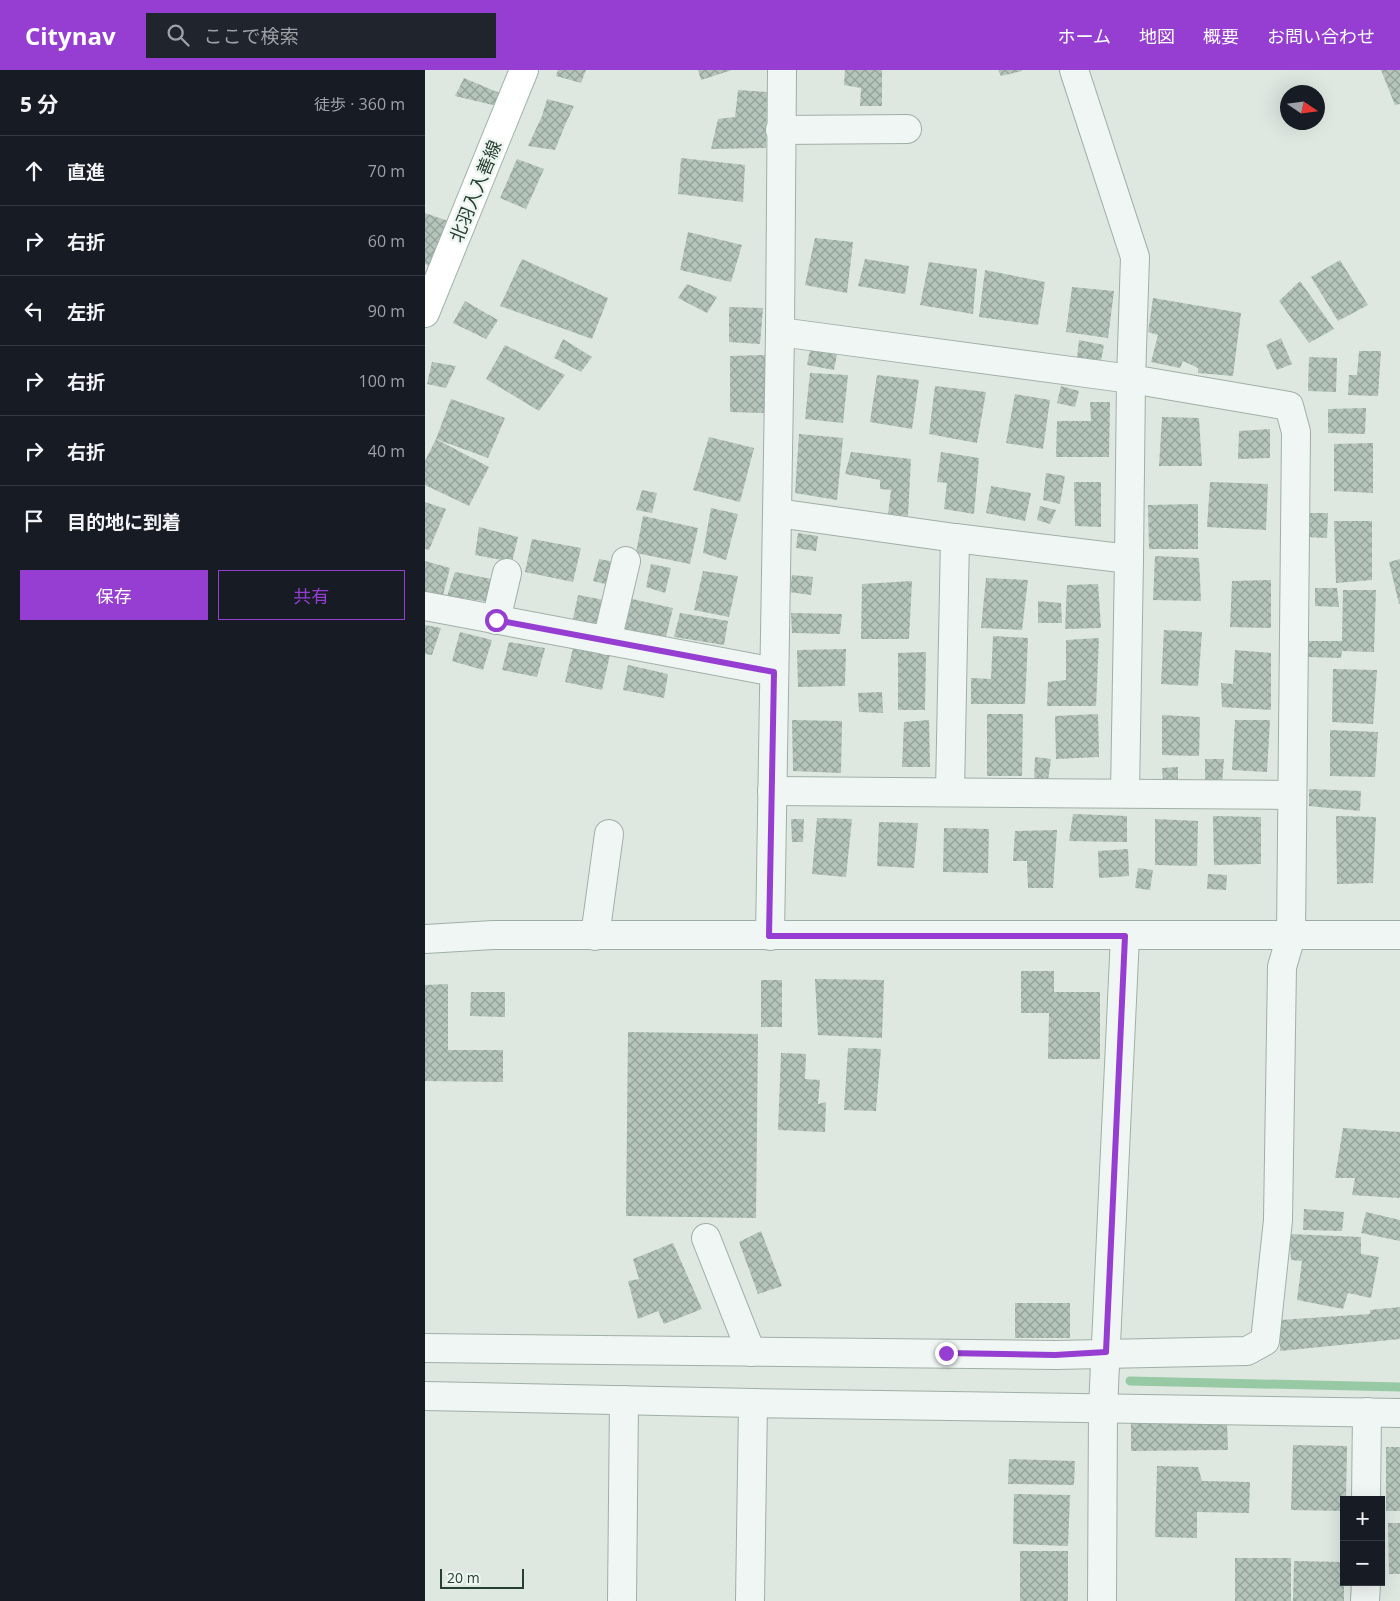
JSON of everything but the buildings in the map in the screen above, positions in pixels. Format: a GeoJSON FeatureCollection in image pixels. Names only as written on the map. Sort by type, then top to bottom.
{"type":"FeatureCollection","features":[{"type":"Feature","properties":{"kind":"main road","name":"北羽入入善線"},"geometry":{"type":"LineString","coordinates":[[425,313],[524,70]]}},
{"type":"Feature","properties":{"kind":"street"},"geometry":{"type":"LineString","coordinates":[[769,936],[780,332],[781,70]]}},
{"type":"Feature","properties":{"kind":"street"},"geometry":{"type":"LineString","coordinates":[[1074,70],[1135,257],[1131,378],[1125,793]]}},
{"type":"Feature","properties":{"kind":"street"},"geometry":{"type":"LineString","coordinates":[[780,130],[907,129]]}},
{"type":"Feature","properties":{"kind":"street"},"geometry":{"type":"LineString","coordinates":[[425,1348],[1055,1355],[1106,1352],[1247,1351],[1265,1342],[1278,1220],[1282,967],[1291,936],[1296,432],[1289,406],[1131,378],[780,332]]}},
{"type":"Feature","properties":{"kind":"street"},"geometry":{"type":"LineString","coordinates":[[777,512],[955,538],[1129,559]]}},
{"type":"Feature","properties":{"kind":"street"},"geometry":{"type":"LineString","coordinates":[[950,792],[955,538]]}},
{"type":"Feature","properties":{"kind":"street"},"geometry":{"type":"LineString","coordinates":[[607,641],[626,561]]}},
{"type":"Feature","properties":{"kind":"street"},"geometry":{"type":"LineString","coordinates":[[496,620],[507,573]]}},
{"type":"Feature","properties":{"kind":"street"},"geometry":{"type":"LineString","coordinates":[[425,606],[774,672]]}},
{"type":"Feature","properties":{"kind":"street"},"geometry":{"type":"LineString","coordinates":[[772,790],[1292,795]]}},
{"type":"Feature","properties":{"kind":"street"},"geometry":{"type":"LineString","coordinates":[[595,936],[609,834]]}},
{"type":"Feature","properties":{"kind":"street"},"geometry":{"type":"LineString","coordinates":[[425,938],[493,935],[1400,935]]}},
{"type":"Feature","properties":{"kind":"street"},"geometry":{"type":"LineString","coordinates":[[1102,1601],[1103,1408],[1125,936]]}},
{"type":"Feature","properties":{"kind":"street"},"geometry":{"type":"LineString","coordinates":[[706,1238],[751,1352]]}},
{"type":"Feature","properties":{"kind":"street"},"geometry":{"type":"LineString","coordinates":[[425,1396],[1400,1413]]}},
{"type":"Feature","properties":{"kind":"street"},"geometry":{"type":"LineString","coordinates":[[623,1601],[624,1400]]}},
{"type":"Feature","properties":{"kind":"street"},"geometry":{"type":"LineString","coordinates":[[750,1601],[753,1403]]}},
{"type":"Feature","properties":{"kind":"street"},"geometry":{"type":"LineString","coordinates":[[1367,1412],[1367,1496]]}},
{"type":"Feature","properties":{"kind":"street"},"geometry":{"type":"LineString","coordinates":[[1365,1601],[1366,1586]]}},
{"type":"Feature","properties":{"kind":"waterway"},"geometry":{"type":"LineString","coordinates":[[1130,1381],[1400,1387]]}},
{"type":"Feature","properties":{"kind":"route"},"geometry":{"type":"LineString","coordinates":[[496,620],[774,672],[769,936],[1125,936],[1106,1352],[1055,1355],[946,1353]]}}]}
